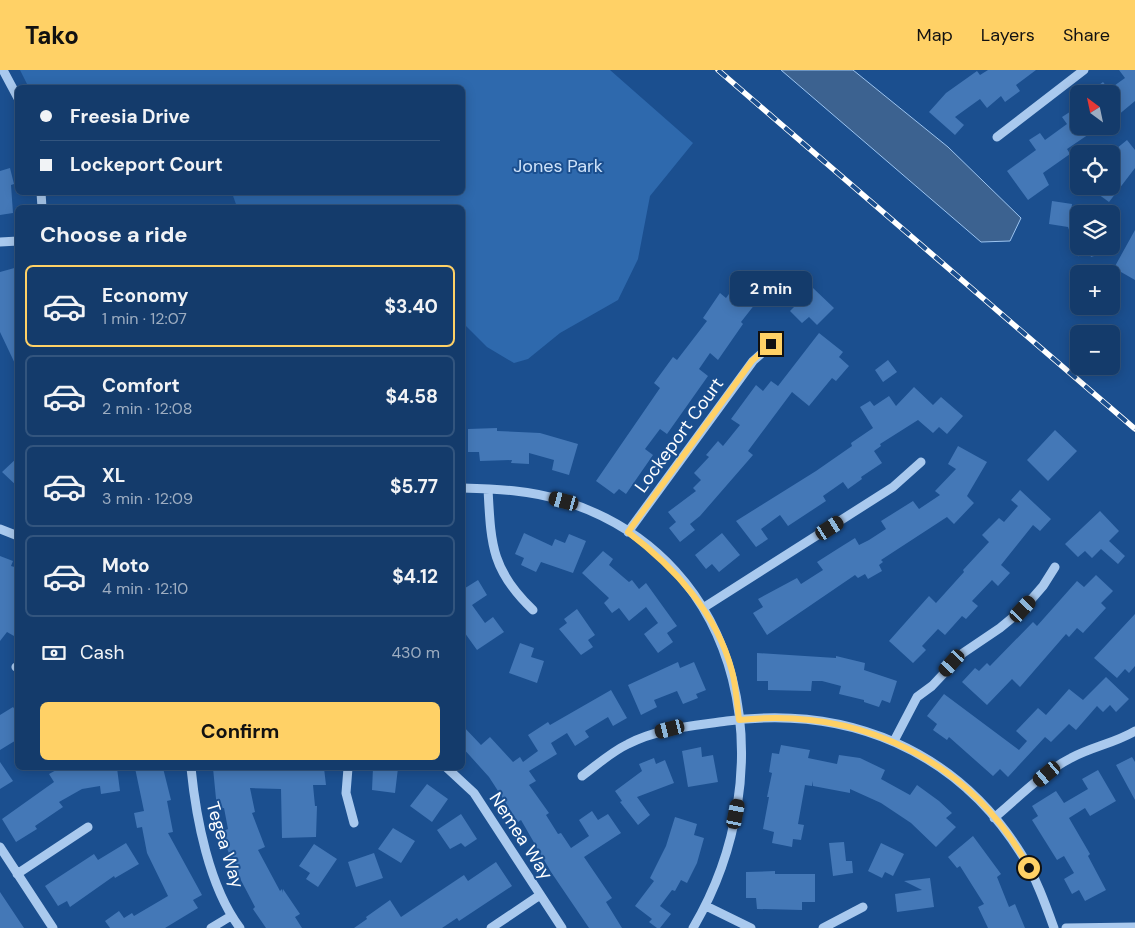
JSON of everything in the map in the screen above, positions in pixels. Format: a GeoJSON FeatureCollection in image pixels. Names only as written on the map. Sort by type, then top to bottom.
{"type":"FeatureCollection","features":[{"type":"Feature","properties":{"kind":"street"},"geometry":{"type":"LineString","coordinates":[[3,70],[15,92]]}},
{"type":"Feature","properties":{"kind":"street"},"geometry":{"type":"LineString","coordinates":[[997,137],[1084,70]]}},
{"type":"Feature","properties":{"kind":"street"},"geometry":{"type":"LineString","coordinates":[[0,242],[15,241]]}},
{"type":"Feature","properties":{"kind":"street","name":"Lockeport Court"},"geometry":{"type":"LineString","coordinates":[[628,532],[752,361],[779,338]]}},
{"type":"Feature","properties":{"kind":"street"},"geometry":{"type":"LineString","coordinates":[[703,608],[893,488],[921,462]]}},
{"type":"Feature","properties":{"kind":"street"},"geometry":{"type":"LineString","coordinates":[[465,488],[511,489],[564,501],[590,511],[628,532],[666,563],[703,608],[727,656],[732,672],[739,720],[743,769],[739,801],[727,854],[706,906],[693,928]]}},
{"type":"Feature","properties":{"kind":"street"},"geometry":{"type":"LineString","coordinates":[[488,489],[490,530],[496,558],[508,583],[533,610]]}},
{"type":"Feature","properties":{"kind":"street"},"geometry":{"type":"LineString","coordinates":[[0,529],[15,535]]}},
{"type":"Feature","properties":{"kind":"street"},"geometry":{"type":"LineString","coordinates":[[894,741],[916,697],[932,686],[963,653],[1000,628],[1023,609],[1043,586],[1055,567]]}},
{"type":"Feature","properties":{"kind":"street"},"geometry":{"type":"LineString","coordinates":[[582,776],[616,750],[649,735],[670,729],[739,720],[795,718],[824,720],[894,741],[946,773],[969,791],[994,818],[1027,864],[1054,928]]}},
{"type":"Feature","properties":{"kind":"street"},"geometry":{"type":"LineString","coordinates":[[994,818],[1059,765],[1135,731]]}},
{"type":"Feature","properties":{"kind":"street","name":"Tegea Way"},"geometry":{"type":"LineString","coordinates":[[192,770],[197,818],[206,853],[231,916],[240,928]]}},
{"type":"Feature","properties":{"kind":"street"},"geometry":{"type":"LineString","coordinates":[[348,770],[346,792],[354,823]]}},
{"type":"Feature","properties":{"kind":"street","name":"Nemea Way"},"geometry":{"type":"LineString","coordinates":[[449,770],[474,793],[562,928]]}},
{"type":"Feature","properties":{"kind":"street"},"geometry":{"type":"LineString","coordinates":[[17,874],[88,827]]}},
{"type":"Feature","properties":{"kind":"street"},"geometry":{"type":"LineString","coordinates":[[0,848],[52,928]]}},
{"type":"Feature","properties":{"kind":"street"},"geometry":{"type":"LineString","coordinates":[[491,928],[540,895]]}},
{"type":"Feature","properties":{"kind":"street"},"geometry":{"type":"LineString","coordinates":[[706,906],[751,928]]}},
{"type":"Feature","properties":{"kind":"street"},"geometry":{"type":"LineString","coordinates":[[823,928],[863,907]]}},
{"type":"Feature","properties":{"kind":"street"},"geometry":{"type":"LineString","coordinates":[[211,928],[231,916]]}},
{"type":"Feature","properties":{"kind":"street"},"geometry":{"type":"LineString","coordinates":[[1066,928],[1135,927]]}},
{"type":"Feature","properties":{"kind":"green space","name":"Jones Park"},"geometry":{"type":"Polygon","coordinates":[[[20,70],[610,70],[693,143],[650,196],[638,259],[618,300],[560,333],[528,359],[514,363],[487,347],[465,325],[465,205],[236,205],[233,195],[465,195],[465,85],[28,85],[20,70]]]}},
{"type":"Feature","properties":{"kind":"shaded area"},"geometry":{"type":"Polygon","coordinates":[[[781,70],[853,70],[948,147],[1021,218],[1010,241],[981,242],[781,70]]]}},
{"type":"Feature","properties":{"kind":"building"},"geometry":{"type":"Polygon","coordinates":[[[988,70],[1036,70],[1016,85],[1020,91],[1005,102],[1001,96],[987,108],[980,99],[955,117],[964,125],[955,135],[929,112],[946,93],[977,71],[980,75],[988,70]]]}},
{"type":"Feature","properties":{"kind":"building"},"geometry":{"type":"Polygon","coordinates":[[[1119,70],[1135,70],[1135,101],[1120,114],[1120,85],[1115,85],[1125,78],[1119,70]]]}},
{"type":"Feature","properties":{"kind":"building"},"geometry":{"type":"Polygon","coordinates":[[[1070,112],[1070,135],[1088,135],[1070,145],[1067,149],[1070,154],[1043,173],[1049,185],[1028,200],[1007,171],[1036,150],[1029,140],[1040,133],[1045,140],[1067,124],[1062,117],[1070,112]]]}},
{"type":"Feature","properties":{"kind":"building"},"geometry":{"type":"Polygon","coordinates":[[[1127,140],[1135,150],[1135,168],[1120,188],[1120,146],[1127,140]]]}},
{"type":"Feature","properties":{"kind":"building"},"geometry":{"type":"Polygon","coordinates":[[[10,168],[14,184],[11,185],[13,213],[0,215],[0,171],[10,168]]]}},
{"type":"Feature","properties":{"kind":"building"},"geometry":{"type":"Polygon","coordinates":[[[1099,195],[1114,195],[1109,202],[1099,195]]]}},
{"type":"Feature","properties":{"kind":"building"},"geometry":{"type":"Polygon","coordinates":[[[1052,201],[1072,204],[1070,205],[1070,232],[1068,227],[1049,224],[1052,201]]]}},
{"type":"Feature","properties":{"kind":"building"},"geometry":{"type":"Polygon","coordinates":[[[1135,230],[1135,280],[1120,271],[1120,265],[1116,265],[1135,230]]]}},
{"type":"Feature","properties":{"kind":"building"},"geometry":{"type":"Polygon","coordinates":[[[15,268],[15,364],[0,332],[0,272],[15,268]]]}},
{"type":"Feature","properties":{"kind":"building"},"geometry":{"type":"Polygon","coordinates":[[[747,270],[776,291],[766,305],[759,299],[741,322],[743,324],[718,360],[710,353],[699,369],[708,376],[667,434],[660,429],[645,449],[653,455],[626,494],[619,489],[614,494],[596,481],[660,388],[654,383],[673,357],[677,360],[707,321],[703,318],[720,293],[726,298],[747,270]]]}},
{"type":"Feature","properties":{"kind":"building"},"geometry":{"type":"Polygon","coordinates":[[[813,288],[834,308],[817,325],[809,317],[802,323],[790,311],[813,288]]]}},
{"type":"Feature","properties":{"kind":"building"},"geometry":{"type":"Polygon","coordinates":[[[819,333],[843,352],[839,357],[849,366],[836,381],[832,378],[809,406],[792,392],[748,451],[753,455],[700,516],[690,524],[695,530],[680,542],[669,528],[676,522],[668,512],[696,491],[693,488],[701,480],[694,473],[709,457],[706,455],[718,441],[723,446],[740,425],[731,419],[756,385],[763,391],[771,381],[778,386],[819,333]]]}},
{"type":"Feature","properties":{"kind":"building"},"geometry":{"type":"Polygon","coordinates":[[[888,360],[897,372],[883,382],[875,370],[888,360]]]}},
{"type":"Feature","properties":{"kind":"building"},"geometry":{"type":"Polygon","coordinates":[[[914,387],[933,405],[941,397],[963,416],[947,434],[939,427],[933,433],[918,420],[880,444],[881,446],[874,451],[882,463],[861,477],[862,479],[848,489],[843,482],[823,496],[826,501],[788,526],[780,515],[761,529],[768,539],[756,547],[736,521],[816,471],[852,446],[851,443],[873,428],[860,407],[870,401],[874,406],[889,396],[896,406],[914,387]]]}},
{"type":"Feature","properties":{"kind":"building"},"geometry":{"type":"Polygon","coordinates":[[[497,428],[497,431],[540,433],[578,444],[569,475],[552,470],[554,460],[529,453],[529,464],[511,463],[512,460],[480,461],[479,452],[468,452],[468,429],[497,428]]]}},
{"type":"Feature","properties":{"kind":"building"},"geometry":{"type":"Polygon","coordinates":[[[1055,430],[1077,451],[1048,481],[1027,460],[1055,430]]]}},
{"type":"Feature","properties":{"kind":"building"},"geometry":{"type":"Polygon","coordinates":[[[958,446],[987,462],[967,496],[974,503],[954,524],[947,517],[881,560],[883,562],[879,565],[882,571],[868,579],[865,574],[858,578],[855,575],[767,635],[753,613],[763,607],[758,599],[797,578],[801,584],[823,570],[817,562],[855,538],[859,545],[886,529],[881,521],[913,501],[919,509],[940,495],[935,491],[956,469],[948,464],[958,446]]]}},
{"type":"Feature","properties":{"kind":"building"},"geometry":{"type":"Polygon","coordinates":[[[15,460],[15,484],[2,472],[15,460]]]}},
{"type":"Feature","properties":{"kind":"building"},"geometry":{"type":"Polygon","coordinates":[[[1020,490],[1051,519],[1040,531],[1033,525],[1001,565],[1010,573],[998,586],[992,580],[972,601],[978,606],[966,619],[962,616],[945,635],[938,629],[922,646],[926,650],[913,663],[889,641],[929,596],[936,603],[964,572],[963,570],[989,542],[982,535],[999,518],[1004,522],[1018,506],[1011,500],[1020,490]]]}},
{"type":"Feature","properties":{"kind":"building"},"geometry":{"type":"Polygon","coordinates":[[[1100,511],[1119,531],[1109,541],[1125,556],[1118,564],[1101,549],[1092,558],[1085,551],[1078,557],[1065,544],[1100,511]]]}},
{"type":"Feature","properties":{"kind":"building"},"geometry":{"type":"Polygon","coordinates":[[[524,533],[552,546],[555,539],[565,543],[569,534],[586,541],[573,573],[541,562],[536,572],[521,565],[524,558],[515,554],[524,533]]]}},
{"type":"Feature","properties":{"kind":"building"},"geometry":{"type":"Polygon","coordinates":[[[722,533],[740,555],[719,572],[712,564],[706,569],[695,555],[722,533]]]}},
{"type":"Feature","properties":{"kind":"building"},"geometry":{"type":"Polygon","coordinates":[[[603,551],[613,559],[609,565],[629,582],[632,580],[639,589],[646,583],[677,626],[667,633],[673,642],[658,653],[644,634],[658,623],[646,607],[629,621],[619,608],[612,613],[604,603],[609,598],[582,573],[603,551]]]}},
{"type":"Feature","properties":{"kind":"building"},"geometry":{"type":"Polygon","coordinates":[[[0,556],[13,561],[11,566],[15,567],[15,635],[14,636],[7,632],[0,641],[0,556]]]}},
{"type":"Feature","properties":{"kind":"building"},"geometry":{"type":"Polygon","coordinates":[[[1096,575],[1113,591],[1101,603],[1106,608],[1083,633],[1077,628],[1069,637],[1066,634],[1020,687],[1012,679],[987,705],[962,682],[975,668],[979,671],[987,663],[990,666],[1033,622],[1037,626],[1077,581],[1084,587],[1096,575]]]}},
{"type":"Feature","properties":{"kind":"building"},"geometry":{"type":"Polygon","coordinates":[[[478,580],[487,595],[472,605],[485,623],[493,617],[504,632],[477,650],[465,633],[465,588],[478,580]]]}},
{"type":"Feature","properties":{"kind":"building"},"geometry":{"type":"Polygon","coordinates":[[[577,609],[595,635],[588,640],[593,647],[581,655],[559,629],[567,623],[564,619],[577,609]]]}},
{"type":"Feature","properties":{"kind":"building"},"geometry":{"type":"Polygon","coordinates":[[[1135,614],[1135,666],[1129,673],[1125,669],[1117,678],[1094,658],[1135,614]]]}},
{"type":"Feature","properties":{"kind":"building"},"geometry":{"type":"Polygon","coordinates":[[[520,643],[534,648],[531,657],[544,661],[537,683],[509,673],[520,643]]]}},
{"type":"Feature","properties":{"kind":"building"},"geometry":{"type":"Polygon","coordinates":[[[757,653],[836,658],[836,656],[865,663],[864,670],[897,681],[890,703],[882,700],[879,707],[864,702],[864,700],[839,694],[841,686],[822,681],[812,681],[811,691],[768,690],[768,681],[757,681],[757,653]]]}},
{"type":"Feature","properties":{"kind":"building"},"geometry":{"type":"Polygon","coordinates":[[[678,662],[680,668],[694,662],[706,690],[696,694],[698,698],[683,704],[677,691],[654,700],[657,707],[641,715],[628,685],[678,662]]]}},
{"type":"Feature","properties":{"kind":"building"},"geometry":{"type":"Polygon","coordinates":[[[1106,677],[1129,699],[1116,712],[1110,705],[1103,712],[1097,706],[1076,730],[1069,724],[1051,742],[1045,737],[1008,777],[1000,769],[993,776],[949,737],[947,740],[933,730],[937,724],[927,716],[944,694],[1019,750],[1027,741],[1016,731],[1038,708],[1046,715],[1069,689],[1083,700],[1106,677]]]}},
{"type":"Feature","properties":{"kind":"building"},"geometry":{"type":"Polygon","coordinates":[[[611,690],[627,718],[613,726],[608,717],[585,731],[589,737],[575,746],[567,733],[551,743],[557,754],[529,771],[536,781],[529,785],[549,813],[546,815],[558,834],[561,833],[571,848],[589,836],[579,820],[592,811],[598,820],[608,814],[621,833],[584,857],[612,898],[606,902],[622,928],[589,928],[551,872],[521,820],[518,822],[489,777],[465,750],[465,728],[481,745],[490,737],[513,762],[520,757],[523,762],[538,751],[528,735],[548,722],[550,725],[611,690]]]}},
{"type":"Feature","properties":{"kind":"building"},"geometry":{"type":"Polygon","coordinates":[[[13,707],[15,710],[15,741],[0,750],[0,715],[13,707]]]}},
{"type":"Feature","properties":{"kind":"building"},"geometry":{"type":"Polygon","coordinates":[[[781,745],[810,750],[808,758],[837,764],[839,755],[860,758],[885,770],[881,779],[910,795],[917,785],[952,813],[946,818],[956,827],[936,847],[911,823],[881,803],[850,789],[850,793],[813,786],[813,781],[812,786],[805,785],[798,824],[804,825],[801,840],[793,839],[792,847],[772,843],[774,832],[763,829],[772,773],[769,772],[772,753],[779,754],[781,745]]]}},
{"type":"Feature","properties":{"kind":"building"},"geometry":{"type":"Polygon","coordinates":[[[701,747],[702,757],[713,755],[718,782],[688,787],[682,751],[701,747]]]}},
{"type":"Feature","properties":{"kind":"building"},"geometry":{"type":"Polygon","coordinates":[[[1132,757],[1135,762],[1135,800],[1116,765],[1132,757]]]}},
{"type":"Feature","properties":{"kind":"building"},"geometry":{"type":"Polygon","coordinates":[[[654,758],[656,764],[665,760],[674,783],[637,797],[650,815],[638,825],[620,802],[622,801],[615,791],[642,771],[639,764],[654,758]]]}},
{"type":"Feature","properties":{"kind":"building"},"geometry":{"type":"Polygon","coordinates":[[[0,762],[13,781],[0,789],[0,762]]]}},
{"type":"Feature","properties":{"kind":"building"},"geometry":{"type":"Polygon","coordinates":[[[56,770],[117,770],[120,791],[101,794],[100,786],[82,789],[59,802],[63,807],[35,826],[37,829],[16,842],[2,819],[54,782],[49,774],[56,770]]]}},
{"type":"Feature","properties":{"kind":"building"},"geometry":{"type":"Polygon","coordinates":[[[135,770],[164,770],[171,800],[167,801],[173,832],[168,833],[202,895],[193,900],[198,908],[165,928],[110,928],[105,921],[119,911],[124,918],[132,913],[134,916],[168,896],[147,853],[142,827],[137,828],[134,813],[144,811],[135,770]]]}},
{"type":"Feature","properties":{"kind":"building"},"geometry":{"type":"Polygon","coordinates":[[[213,770],[324,770],[326,785],[313,785],[315,806],[317,806],[316,837],[282,838],[281,789],[250,788],[255,812],[252,813],[265,847],[258,850],[280,891],[282,889],[283,893],[283,889],[300,914],[295,917],[302,928],[266,928],[253,909],[255,907],[234,867],[221,832],[228,829],[224,808],[217,809],[213,770]]]}},
{"type":"Feature","properties":{"kind":"building"},"geometry":{"type":"Polygon","coordinates":[[[373,770],[398,770],[395,793],[372,790],[373,770]]]}},
{"type":"Feature","properties":{"kind":"building"},"geometry":{"type":"Polygon","coordinates":[[[1098,770],[1116,801],[1090,816],[1085,808],[1069,818],[1090,854],[1088,856],[1106,890],[1085,901],[1079,890],[1072,894],[1064,879],[1074,873],[1064,856],[1057,860],[1032,820],[1038,816],[1032,806],[1056,791],[1064,803],[1088,789],[1082,779],[1098,770]]]}},
{"type":"Feature","properties":{"kind":"building"},"geometry":{"type":"Polygon","coordinates":[[[427,784],[448,799],[432,822],[410,806],[427,784]]]}},
{"type":"Feature","properties":{"kind":"building"},"geometry":{"type":"Polygon","coordinates":[[[461,814],[477,839],[465,847],[461,843],[450,849],[437,830],[461,814]]]}},
{"type":"Feature","properties":{"kind":"building"},"geometry":{"type":"Polygon","coordinates":[[[675,817],[697,824],[694,835],[704,838],[697,863],[687,883],[681,880],[675,891],[672,890],[660,906],[671,914],[660,928],[657,928],[649,922],[652,919],[635,906],[654,881],[650,878],[666,846],[675,817]]]}},
{"type":"Feature","properties":{"kind":"building"},"geometry":{"type":"Polygon","coordinates":[[[393,828],[415,841],[401,863],[378,849],[393,828]]]}},
{"type":"Feature","properties":{"kind":"building"},"geometry":{"type":"Polygon","coordinates":[[[973,836],[1001,874],[997,877],[1009,907],[1015,904],[1025,928],[988,928],[978,907],[984,904],[960,866],[957,868],[948,857],[973,836]]]}},
{"type":"Feature","properties":{"kind":"building"},"geometry":{"type":"Polygon","coordinates":[[[844,842],[846,861],[852,861],[853,873],[833,876],[829,843],[844,842]]]}},
{"type":"Feature","properties":{"kind":"building"},"geometry":{"type":"Polygon","coordinates":[[[126,843],[139,864],[115,878],[114,876],[70,907],[67,901],[58,906],[45,886],[94,854],[98,860],[126,843]]]}},
{"type":"Feature","properties":{"kind":"building"},"geometry":{"type":"Polygon","coordinates":[[[881,843],[904,854],[893,876],[885,872],[882,878],[868,871],[881,843]]]}},
{"type":"Feature","properties":{"kind":"building"},"geometry":{"type":"Polygon","coordinates":[[[314,844],[337,859],[318,887],[306,879],[310,873],[299,866],[314,844]]]}},
{"type":"Feature","properties":{"kind":"building"},"geometry":{"type":"Polygon","coordinates":[[[374,853],[383,878],[356,887],[348,862],[374,853]]]}},
{"type":"Feature","properties":{"kind":"building"},"geometry":{"type":"Polygon","coordinates":[[[496,862],[512,886],[459,921],[457,918],[442,928],[354,928],[390,900],[401,917],[464,875],[468,881],[496,862]]]}},
{"type":"Feature","properties":{"kind":"building"},"geometry":{"type":"Polygon","coordinates":[[[775,871],[775,874],[815,874],[815,902],[802,902],[802,910],[757,909],[756,898],[746,898],[746,872],[775,871]]]}},
{"type":"Feature","properties":{"kind":"building"},"geometry":{"type":"Polygon","coordinates":[[[930,878],[934,907],[897,912],[895,894],[922,890],[904,881],[930,878]]]}},
{"type":"Feature","properties":{"kind":"building"},"geometry":{"type":"Polygon","coordinates":[[[0,892],[24,928],[0,928],[0,892]]]}},
{"type":"Feature","properties":{"kind":"railway"},"geometry":{"type":"LineString","coordinates":[[718,70],[1135,429]]}},
{"type":"Feature","properties":{"kind":"route"},"geometry":{"type":"LineString","coordinates":[[771,344],[752,361],[628,532],[656,554],[685,583],[714,626],[732,672],[739,720],[795,718],[824,720],[894,741],[923,757],[969,791],[1008,834],[1029,868]]}}]}
